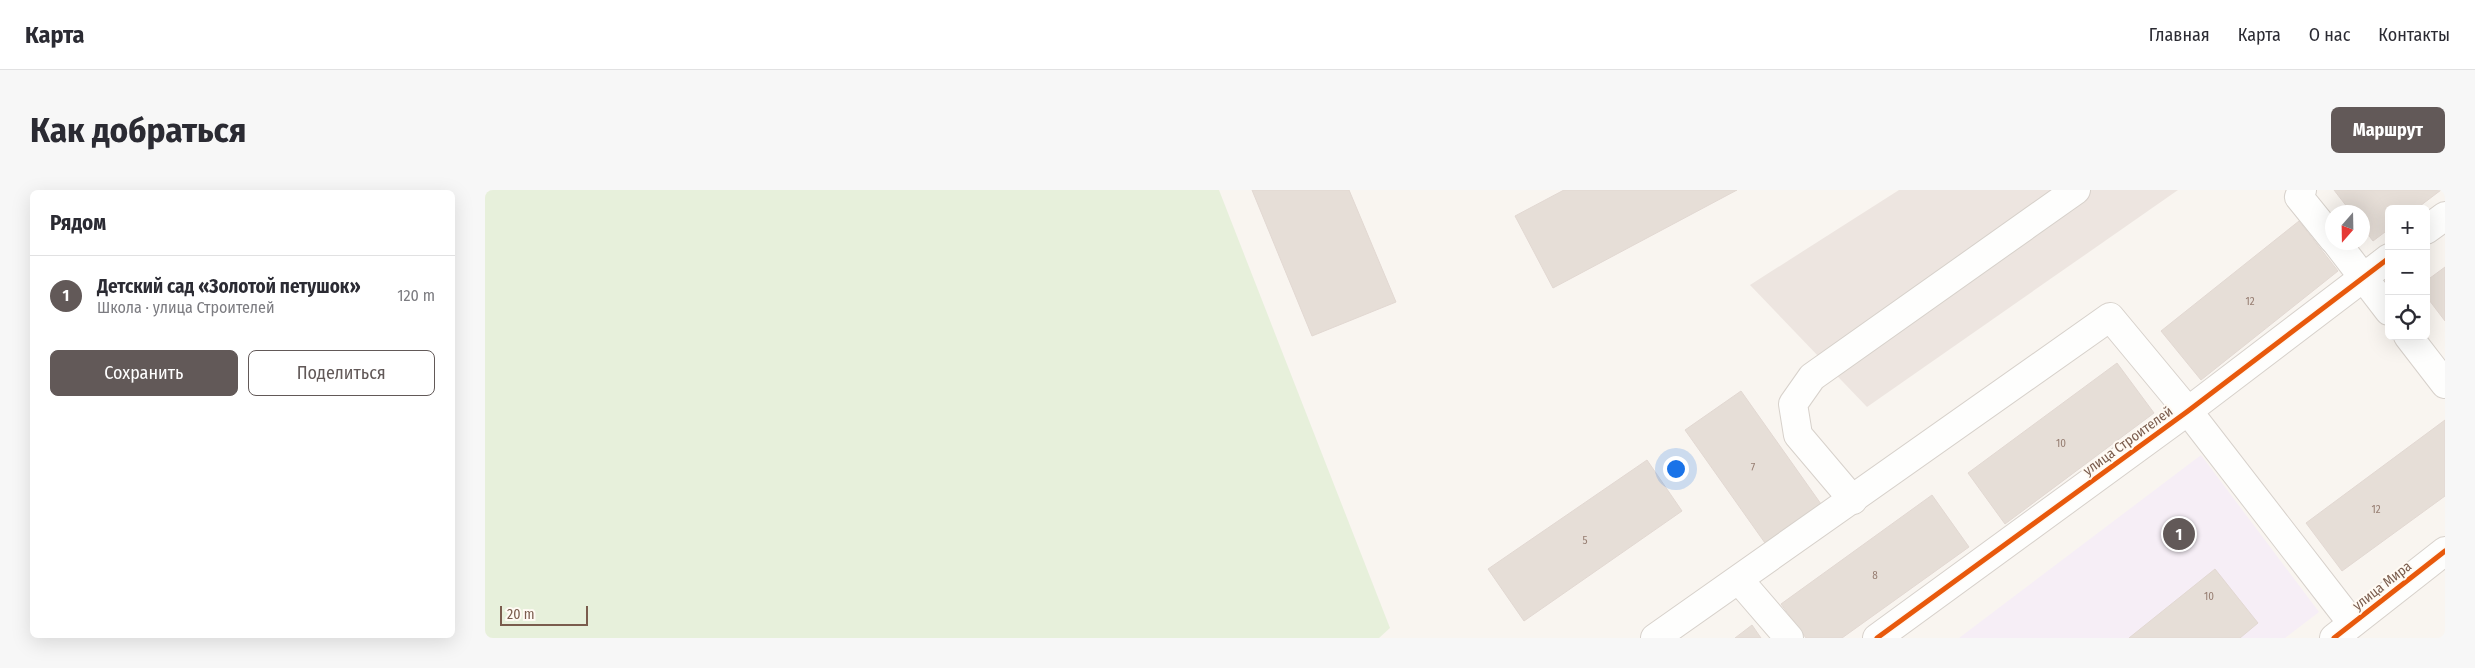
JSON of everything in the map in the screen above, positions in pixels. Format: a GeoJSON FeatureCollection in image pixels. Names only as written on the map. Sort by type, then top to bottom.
{"type":"FeatureCollection","features":[{"type":"Feature","properties":{"kind":"street"},"geometry":{"type":"LineString","coordinates":[[1853,500],[1798,435],[1793,404],[1812,377],[2076,190]]}},
{"type":"Feature","properties":{"kind":"street"},"geometry":{"type":"LineString","coordinates":[[2303,190],[2299,197],[2325,229]]}},
{"type":"Feature","properties":{"kind":"street"},"geometry":{"type":"LineString","coordinates":[[2430,227],[2445,216]]}},
{"type":"Feature","properties":{"kind":"street"},"geometry":{"type":"LineString","coordinates":[[2342,250],[2385,306]]}},
{"type":"Feature","properties":{"kind":"street","name":"улица Строителей"},"geometry":{"type":"LineString","coordinates":[[1877,638],[2188,411],[2385,261]]}},
{"type":"Feature","properties":{"kind":"street"},"geometry":{"type":"LineString","coordinates":[[1655,638],[2110,317],[2188,411],[2343,631]]}},
{"type":"Feature","properties":{"kind":"street"},"geometry":{"type":"LineString","coordinates":[[2411,340],[2445,384]]}},
{"type":"Feature","properties":{"kind":"street","name":"улица Мира"},"geometry":{"type":"LineString","coordinates":[[2343,631],[2445,551]]}},
{"type":"Feature","properties":{"kind":"street"},"geometry":{"type":"LineString","coordinates":[[1739,580],[1789,638]]}},
{"type":"Feature","properties":{"kind":"shaded area"},"geometry":{"type":"Polygon","coordinates":[[[1899,190],[2178,190],[1867,407],[1750,285],[1899,190]]]}},
{"type":"Feature","properties":{"kind":"shaded area"},"geometry":{"type":"Polygon","coordinates":[[[2201,455],[2319,612],[2285,638],[1959,638],[2201,455]]]}},
{"type":"Feature","properties":{"kind":"green space"},"geometry":{"type":"Polygon","coordinates":[[[485,190],[1219,190],[1390,628],[1379,638],[485,638],[485,190]]]}},
{"type":"Feature","properties":{"kind":"building"},"geometry":{"type":"Polygon","coordinates":[[[1252,190],[1349,190],[1396,302],[1312,336],[1252,190]]]}},
{"type":"Feature","properties":{"kind":"building"},"geometry":{"type":"Polygon","coordinates":[[[1564,190],[1737,190],[1553,288],[1515,216],[1564,190]]]}},
{"type":"Feature","properties":{"kind":"building"},"geometry":{"type":"Polygon","coordinates":[[[2334,190],[2441,190],[2421,205],[2385,205],[2385,232],[2373,241],[2370,237],[2370,205],[2346,205],[2334,190]]]}},
{"type":"Feature","properties":{"kind":"building"},"geometry":{"type":"Polygon","coordinates":[[[2299,221],[2338,271],[2201,380],[2161,331],[2299,221]]]}},
{"type":"Feature","properties":{"kind":"building"},"geometry":{"type":"Polygon","coordinates":[[[2445,267],[2445,321],[2430,301],[2430,278],[2445,267]]]}},
{"type":"Feature","properties":{"kind":"building"},"geometry":{"type":"Polygon","coordinates":[[[2117,363],[2154,413],[2005,524],[1968,473],[2117,363]]]}},
{"type":"Feature","properties":{"kind":"building"},"geometry":{"type":"Polygon","coordinates":[[[1741,391],[1821,504],[1765,543],[1685,430],[1741,391]]]}},
{"type":"Feature","properties":{"kind":"building"},"geometry":{"type":"Polygon","coordinates":[[[2445,420],[2445,496],[2342,571],[2306,523],[2445,420]]]}},
{"type":"Feature","properties":{"kind":"building"},"geometry":{"type":"Polygon","coordinates":[[[1647,460],[1682,511],[1524,621],[1488,569],[1647,460]]]}},
{"type":"Feature","properties":{"kind":"building"},"geometry":{"type":"Polygon","coordinates":[[[1932,495],[1969,547],[1842,638],[1806,638],[1781,604],[1932,495]]]}},
{"type":"Feature","properties":{"kind":"building"},"geometry":{"type":"Polygon","coordinates":[[[2215,569],[2258,623],[2240,638],[2129,638],[2215,569]]]}},
{"type":"Feature","properties":{"kind":"building"},"geometry":{"type":"Polygon","coordinates":[[[1752,625],[1761,638],[1735,638],[1752,625]]]}},
{"type":"Feature","properties":{"kind":"cycle path"},"geometry":{"type":"LineString","coordinates":[[1877,638],[2188,411],[2385,261]]}},
{"type":"Feature","properties":{"kind":"cycle path"},"geometry":{"type":"LineString","coordinates":[[2334,638],[2445,551]]}},
{"type":"Feature","properties":{"kind":"place","name":"Детский сад «Золотой петушок»"},"geometry":{"type":"Point","coordinates":[2179,534]}}]}
